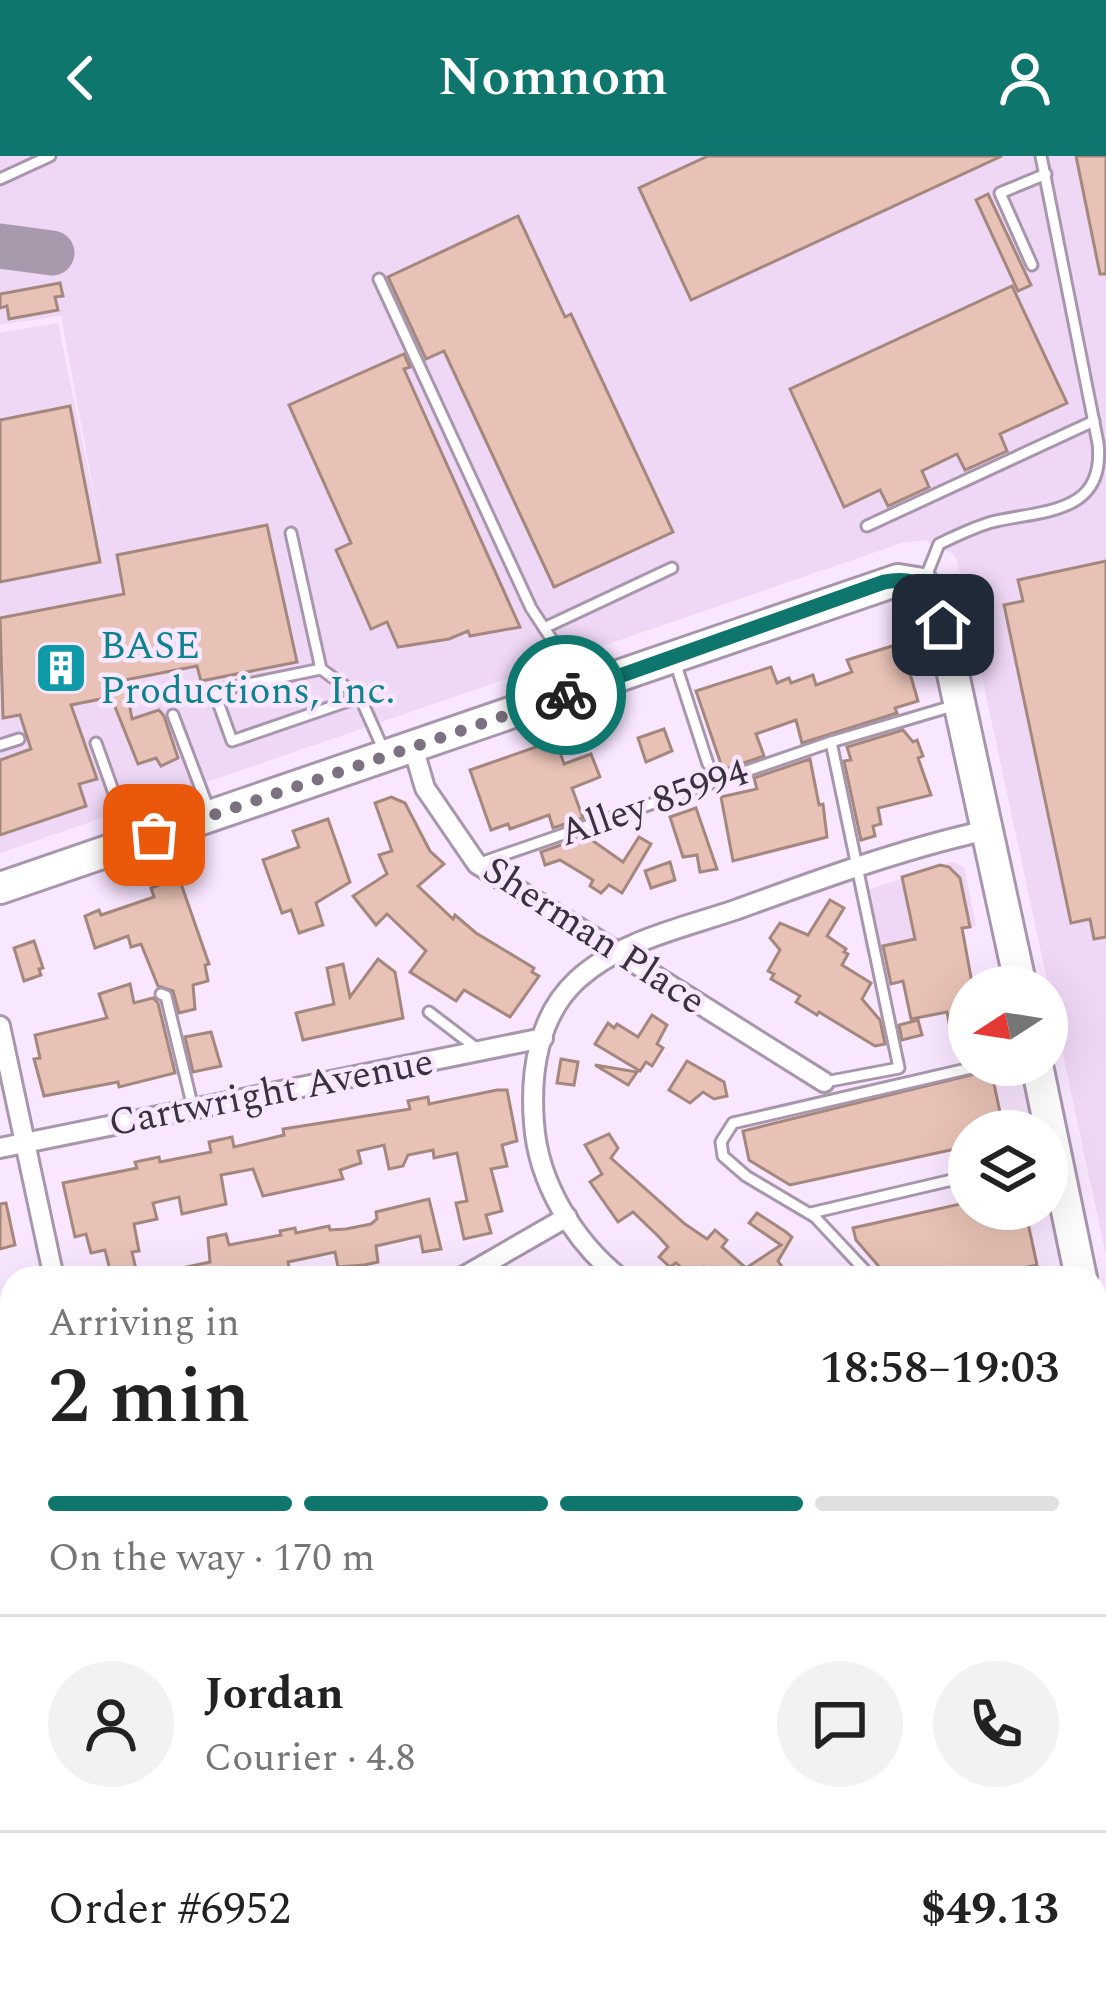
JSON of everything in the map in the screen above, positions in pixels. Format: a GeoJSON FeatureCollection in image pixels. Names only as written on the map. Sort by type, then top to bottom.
{"type":"FeatureCollection","features":[{"type":"Feature","properties":{"kind":"main road"},"geometry":{"type":"LineString","coordinates":[[0,888],[898,580],[923,584],[938,605],[1017,966]]}},
{"type":"Feature","properties":{"kind":"main road"},"geometry":{"type":"LineString","coordinates":[[1068,1222],[1079,1266]]}},
{"type":"Feature","properties":{"kind":"street","name":"Sherman Place"},"geometry":{"type":"LineString","coordinates":[[399,752],[477,864],[824,1082]]}},
{"type":"Feature","properties":{"kind":"street"},"geometry":{"type":"LineString","coordinates":[[606,1266],[567,1217],[545,1175],[535,1132],[534,1063],[553,1010],[577,980],[615,952],[858,866],[988,830]]}},
{"type":"Feature","properties":{"kind":"street"},"geometry":{"type":"LineString","coordinates":[[0,1026],[51,1266]]}},
{"type":"Feature","properties":{"kind":"street","name":"Cartwright Avenue"},"geometry":{"type":"LineString","coordinates":[[0,1148],[543,1038]]}},
{"type":"Feature","properties":{"kind":"street"},"geometry":{"type":"LineString","coordinates":[[482,1266],[567,1217]]}},
{"type":"Feature","properties":{"kind":"lane"},"geometry":{"type":"LineString","coordinates":[[0,179],[50,156]]}},
{"type":"Feature","properties":{"kind":"lane"},"geometry":{"type":"LineString","coordinates":[[923,584],[939,544],[988,523],[1066,506],[1101,479],[1094,421],[1041,156]]}},
{"type":"Feature","properties":{"kind":"lane"},"geometry":{"type":"LineString","coordinates":[[1032,265],[1000,193],[1046,174]]}},
{"type":"Feature","properties":{"kind":"lane"},"geometry":{"type":"LineString","coordinates":[[379,279],[576,692]]}},
{"type":"Feature","properties":{"kind":"lane"},"geometry":{"type":"LineString","coordinates":[[868,526],[1094,421]]}},
{"type":"Feature","properties":{"kind":"lane"},"geometry":{"type":"LineString","coordinates":[[291,533],[321,669],[360,697],[399,752]]}},
{"type":"Feature","properties":{"kind":"lane"},"geometry":{"type":"LineString","coordinates":[[544,628],[672,568]]}},
{"type":"Feature","properties":{"kind":"lane"},"geometry":{"type":"LineString","coordinates":[[673,656],[708,764]]}},
{"type":"Feature","properties":{"kind":"lane"},"geometry":{"type":"LineString","coordinates":[[321,669],[214,691],[232,741],[360,697]]}},
{"type":"Feature","properties":{"kind":"lane","name":"Alley 85994"},"geometry":{"type":"LineString","coordinates":[[477,864],[830,742],[960,704]]}},
{"type":"Feature","properties":{"kind":"lane"},"geometry":{"type":"LineString","coordinates":[[173,715],[210,815]]}},
{"type":"Feature","properties":{"kind":"lane"},"geometry":{"type":"LineString","coordinates":[[0,745],[19,739]]}},
{"type":"Feature","properties":{"kind":"lane"},"geometry":{"type":"LineString","coordinates":[[824,1082],[899,1068],[830,742]]}},
{"type":"Feature","properties":{"kind":"lane"},"geometry":{"type":"LineString","coordinates":[[96,743],[132,843]]}},
{"type":"Feature","properties":{"kind":"lane"},"geometry":{"type":"LineString","coordinates":[[160,994],[166,996],[193,1108]]}},
{"type":"Feature","properties":{"kind":"lane"},"geometry":{"type":"LineString","coordinates":[[429,1012],[480,1051]]}},
{"type":"Feature","properties":{"kind":"lane"},"geometry":{"type":"LineString","coordinates":[[860,1266],[809,1213],[746,1176],[723,1156],[721,1142],[733,1123],[948,1073]]}},
{"type":"Feature","properties":{"kind":"lane"},"geometry":{"type":"LineString","coordinates":[[809,1213],[948,1181]]}},
{"type":"Feature","properties":{"kind":"shaded area"},"geometry":{"type":"Polygon","coordinates":[[[0,156],[1106,156],[1106,1255],[1068,1078],[1068,966],[1044,966],[953,554],[924,540],[902,543],[0,853],[0,333],[58,323],[102,537],[61,316],[0,325],[0,156]]]}},
{"type":"Feature","properties":{"kind":"shaded area"},"geometry":{"type":"Polygon","coordinates":[[[952,862],[964,867],[976,926],[866,952],[856,894],[952,862]]]}},
{"type":"Feature","properties":{"kind":"building"},"geometry":{"type":"Polygon","coordinates":[[[708,156],[1002,156],[691,300],[639,188],[708,156]]]}},
{"type":"Feature","properties":{"kind":"building"},"geometry":{"type":"Polygon","coordinates":[[[1076,156],[1106,156],[1106,274],[1100,274],[1076,156]]]}},
{"type":"Feature","properties":{"kind":"building"},"geometry":{"type":"Polygon","coordinates":[[[988,194],[1031,285],[1018,291],[976,200],[988,194]]]}},
{"type":"Feature","properties":{"kind":"building"},"geometry":{"type":"Polygon","coordinates":[[[518,216],[565,317],[571,314],[673,532],[554,587],[444,351],[426,359],[388,277],[518,216]]]}},
{"type":"Feature","properties":{"kind":"building"},"geometry":{"type":"Polygon","coordinates":[[[60,283],[63,296],[55,297],[58,310],[9,319],[7,306],[0,308],[0,294],[60,283]]]}},
{"type":"Feature","properties":{"kind":"building"},"geometry":{"type":"Polygon","coordinates":[[[1012,286],[1067,403],[1000,434],[1007,451],[965,470],[957,454],[922,471],[929,487],[888,506],[880,490],[844,507],[790,389],[1012,286]]]}},
{"type":"Feature","properties":{"kind":"building"},"geometry":{"type":"Polygon","coordinates":[[[404,354],[410,367],[404,369],[520,627],[470,636],[468,631],[398,647],[387,622],[371,629],[336,550],[351,543],[289,405],[404,354]]]}},
{"type":"Feature","properties":{"kind":"building"},"geometry":{"type":"Polygon","coordinates":[[[70,406],[100,562],[0,582],[0,420],[70,406]]]}},
{"type":"Feature","properties":{"kind":"building"},"geometry":{"type":"Polygon","coordinates":[[[267,525],[297,662],[201,681],[197,666],[125,680],[132,719],[159,710],[164,716],[178,758],[161,766],[156,758],[138,764],[111,697],[71,705],[97,779],[79,784],[86,806],[0,835],[0,760],[31,749],[20,715],[3,718],[0,618],[124,594],[117,555],[267,525]]]}},
{"type":"Feature","properties":{"kind":"building"},"geometry":{"type":"Polygon","coordinates":[[[1106,561],[1106,937],[1094,939],[1090,919],[1071,923],[1004,605],[1023,601],[1018,580],[1106,561]]]}},
{"type":"Feature","properties":{"kind":"building"},"geometry":{"type":"Polygon","coordinates":[[[902,643],[915,668],[909,670],[918,701],[895,708],[897,713],[802,743],[796,720],[756,734],[764,756],[723,770],[696,691],[771,667],[777,683],[813,675],[816,685],[852,672],[847,660],[902,643]]]}},
{"type":"Feature","properties":{"kind":"building"},"geometry":{"type":"Polygon","coordinates":[[[664,729],[672,751],[646,762],[638,738],[664,729]]]}},
{"type":"Feature","properties":{"kind":"building"},"geometry":{"type":"Polygon","coordinates":[[[903,730],[913,742],[917,740],[931,795],[878,808],[881,824],[873,826],[875,836],[861,840],[844,761],[851,760],[847,747],[903,730]]]}},
{"type":"Feature","properties":{"kind":"building"},"geometry":{"type":"Polygon","coordinates":[[[556,740],[564,764],[591,754],[600,777],[572,788],[583,818],[553,828],[549,815],[510,829],[508,824],[491,830],[470,770],[556,740]]]}},
{"type":"Feature","properties":{"kind":"building"},"geometry":{"type":"Polygon","coordinates":[[[810,759],[827,837],[733,861],[721,797],[757,789],[754,778],[810,759]]]}},
{"type":"Feature","properties":{"kind":"building"},"geometry":{"type":"Polygon","coordinates":[[[391,797],[405,803],[430,851],[444,864],[418,886],[453,919],[455,915],[539,976],[510,1017],[464,990],[456,1001],[410,972],[426,951],[387,914],[376,925],[353,896],[387,874],[379,855],[392,851],[375,803],[391,797]]]}},
{"type":"Feature","properties":{"kind":"building"},"geometry":{"type":"Polygon","coordinates":[[[696,808],[717,869],[700,872],[697,855],[683,857],[670,817],[696,808]]]}},
{"type":"Feature","properties":{"kind":"building"},"geometry":{"type":"Polygon","coordinates":[[[328,819],[350,882],[316,903],[323,925],[299,933],[291,910],[282,913],[263,860],[299,847],[293,831],[328,819]]]}},
{"type":"Feature","properties":{"kind":"building"},"geometry":{"type":"Polygon","coordinates":[[[586,836],[623,862],[639,837],[651,844],[622,893],[609,885],[601,893],[590,886],[593,880],[560,860],[545,865],[541,852],[586,836]]]}},
{"type":"Feature","properties":{"kind":"building"},"geometry":{"type":"Polygon","coordinates":[[[670,862],[675,880],[651,888],[645,871],[670,862]]]}},
{"type":"Feature","properties":{"kind":"building"},"geometry":{"type":"Polygon","coordinates":[[[940,865],[960,878],[970,927],[962,928],[969,966],[948,966],[948,1018],[947,1012],[911,1019],[903,981],[891,984],[883,946],[915,939],[902,877],[940,865]]]}},
{"type":"Feature","properties":{"kind":"building"},"geometry":{"type":"Polygon","coordinates":[[[179,878],[209,964],[205,965],[208,981],[193,985],[195,1009],[179,1013],[173,991],[158,986],[141,944],[131,947],[128,936],[95,948],[85,916],[154,897],[151,888],[179,878]]]}},
{"type":"Feature","properties":{"kind":"building"},"geometry":{"type":"Polygon","coordinates":[[[830,900],[844,908],[827,936],[846,949],[842,965],[871,983],[862,999],[880,1020],[885,1044],[875,1046],[817,1015],[796,1002],[800,996],[771,979],[774,974],[768,971],[780,950],[770,938],[780,923],[808,935],[830,900]]]}},
{"type":"Feature","properties":{"kind":"building"},"geometry":{"type":"Polygon","coordinates":[[[34,941],[43,968],[41,975],[24,981],[14,948],[34,941]]]}},
{"type":"Feature","properties":{"kind":"building"},"geometry":{"type":"Polygon","coordinates":[[[378,959],[395,972],[403,1018],[303,1040],[296,1013],[334,1004],[327,968],[343,964],[350,997],[378,959]]]}},
{"type":"Feature","properties":{"kind":"building"},"geometry":{"type":"Polygon","coordinates":[[[130,984],[134,1003],[153,998],[158,1003],[175,1073],[119,1087],[118,1082],[44,1096],[34,1059],[40,1058],[35,1035],[107,1018],[99,994],[130,984]]]}},
{"type":"Feature","properties":{"kind":"building"},"geometry":{"type":"Polygon","coordinates":[[[652,1015],[667,1025],[657,1044],[663,1048],[652,1066],[646,1062],[640,1071],[595,1044],[608,1023],[638,1037],[652,1015]]]}},
{"type":"Feature","properties":{"kind":"building"},"geometry":{"type":"Polygon","coordinates":[[[918,1020],[922,1035],[902,1040],[899,1025],[918,1020]]]}},
{"type":"Feature","properties":{"kind":"building"},"geometry":{"type":"Polygon","coordinates":[[[211,1032],[221,1066],[193,1072],[185,1037],[211,1032]]]}},
{"type":"Feature","properties":{"kind":"building"},"geometry":{"type":"Polygon","coordinates":[[[561,1059],[578,1062],[574,1085],[557,1083],[561,1059]]]}},
{"type":"Feature","properties":{"kind":"building"},"geometry":{"type":"Polygon","coordinates":[[[687,1061],[724,1082],[727,1096],[714,1099],[703,1092],[690,1103],[669,1090],[687,1061]]]}},
{"type":"Feature","properties":{"kind":"building"},"geometry":{"type":"Polygon","coordinates":[[[595,1065],[637,1072],[628,1085],[595,1065]]]}},
{"type":"Feature","properties":{"kind":"building"},"geometry":{"type":"Polygon","coordinates":[[[948,1081],[948,1086],[994,1086],[1000,1110],[948,1110],[948,1151],[790,1185],[749,1160],[743,1131],[948,1081]]]}},
{"type":"Feature","properties":{"kind":"building"},"geometry":{"type":"Polygon","coordinates":[[[507,1090],[517,1141],[502,1145],[507,1166],[491,1169],[502,1211],[486,1215],[491,1233],[464,1239],[456,1203],[467,1201],[457,1153],[434,1158],[433,1150],[408,1155],[403,1166],[389,1169],[384,1145],[358,1151],[361,1163],[340,1170],[343,1179],[263,1196],[253,1169],[221,1175],[226,1204],[182,1214],[179,1197],[153,1203],[157,1219],[134,1224],[139,1251],[132,1252],[135,1266],[109,1266],[105,1250],[91,1253],[86,1234],[75,1237],[63,1183],[137,1168],[135,1162],[211,1152],[209,1142],[232,1137],[234,1147],[284,1135],[283,1129],[410,1109],[408,1101],[428,1097],[429,1104],[507,1090]]]}},
{"type":"Feature","properties":{"kind":"building"},"geometry":{"type":"Polygon","coordinates":[[[609,1134],[618,1148],[611,1158],[685,1224],[707,1239],[715,1230],[727,1240],[722,1247],[744,1266],[669,1266],[659,1257],[668,1247],[658,1236],[633,1212],[618,1222],[590,1182],[602,1174],[585,1145],[609,1134]]]}},
{"type":"Feature","properties":{"kind":"building"},"geometry":{"type":"Polygon","coordinates":[[[429,1199],[441,1249],[423,1252],[420,1236],[376,1246],[378,1262],[364,1265],[338,1266],[335,1252],[288,1262],[289,1266],[192,1266],[210,1262],[208,1238],[226,1234],[229,1245],[295,1228],[296,1233],[329,1226],[330,1230],[346,1229],[371,1224],[377,1219],[376,1212],[429,1199]]]}},
{"type":"Feature","properties":{"kind":"building"},"geometry":{"type":"Polygon","coordinates":[[[6,1203],[15,1245],[0,1249],[0,1204],[6,1203]]]}},
{"type":"Feature","properties":{"kind":"building"},"geometry":{"type":"Polygon","coordinates":[[[948,1207],[948,1230],[1030,1230],[1037,1265],[879,1266],[856,1240],[853,1228],[948,1207]]]}},
{"type":"Feature","properties":{"kind":"building"},"geometry":{"type":"Polygon","coordinates":[[[757,1213],[792,1237],[778,1261],[782,1266],[749,1266],[781,1245],[749,1223],[757,1213]]]}},
{"type":"Feature","properties":{"kind":"taxiway"},"geometry":{"type":"LineString","coordinates":[[0,246],[52,253]]}},
{"type":"Feature","properties":{"kind":"way so far"},"geometry":{"type":"LineString","coordinates":[[154,835],[566,695]]}},
{"type":"Feature","properties":{"kind":"place","name":"BASE Productions, Inc."},"geometry":{"type":"Point","coordinates":[61,668]}},
{"type":"Feature","properties":{"kind":"route"},"geometry":{"type":"LineString","coordinates":[[566,695],[884,582],[923,584],[932,592],[943,625]]}}]}
